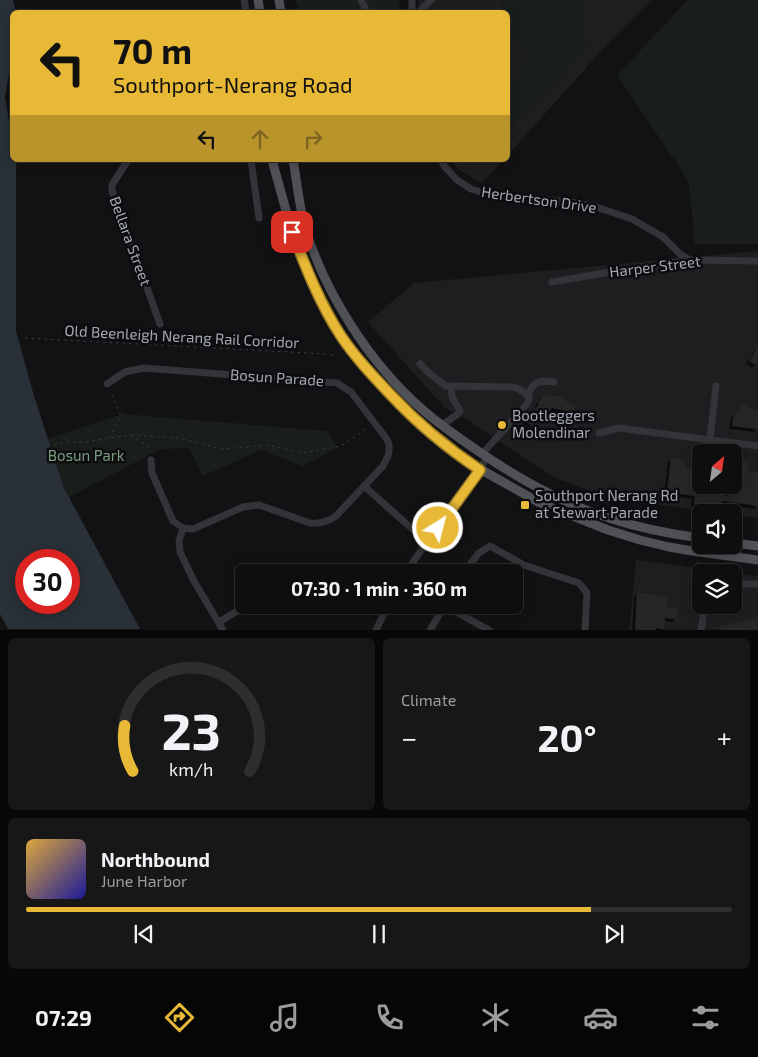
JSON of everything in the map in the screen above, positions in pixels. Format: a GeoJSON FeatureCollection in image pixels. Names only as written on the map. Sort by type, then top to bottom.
{"type":"FeatureCollection","features":[{"type":"Feature","properties":{"kind":"main road"},"geometry":{"type":"LineString","coordinates":[[273,162],[292,232],[315,290],[340,335],[363,366],[406,411],[441,442],[480,470],[540,503],[608,530],[640,540],[692,551],[758,560]]}},
{"type":"Feature","properties":{"kind":"main road"},"geometry":{"type":"LineString","coordinates":[[293,162],[305,228],[323,274],[344,314],[371,353],[395,382],[423,410],[484,456],[528,484],[557,498],[592,513],[643,528],[692,536]]}},
{"type":"Feature","properties":{"kind":"main road"},"geometry":{"type":"LineString","coordinates":[[742,544],[758,546]]}},
{"type":"Feature","properties":{"kind":"street"},"geometry":{"type":"LineString","coordinates":[[421,10],[431,0]]}},
{"type":"Feature","properties":{"kind":"street","name":"Bellara Street"},"geometry":{"type":"LineString","coordinates":[[127,162],[112,185],[112,191],[160,324]]}},
{"type":"Feature","properties":{"kind":"street"},"geometry":{"type":"LineString","coordinates":[[251,162],[260,218]]}},
{"type":"Feature","properties":{"kind":"street","name":"Herbertson Drive"},"geometry":{"type":"LineString","coordinates":[[443,162],[457,180],[471,190],[491,195],[570,202],[593,206],[632,219],[663,236],[680,254],[690,260]]}},
{"type":"Feature","properties":{"kind":"street","name":"Harper Street"},"geometry":{"type":"LineString","coordinates":[[552,282],[690,260],[758,261]]}},
{"type":"Feature","properties":{"kind":"street"},"geometry":{"type":"LineString","coordinates":[[420,364],[446,386],[514,387],[528,395]]}},
{"type":"Feature","properties":{"kind":"street","name":"Bosun Parade"},"geometry":{"type":"LineString","coordinates":[[107,384],[125,372],[144,368],[337,383],[351,392],[389,444],[388,456],[383,466],[336,516],[327,521],[322,523],[310,522],[259,505],[243,507],[194,529],[183,528]]}},
{"type":"Feature","properties":{"kind":"street"},"geometry":{"type":"LineString","coordinates":[[413,564],[480,470],[484,456],[527,404],[530,388],[537,382],[554,382]]}},
{"type":"Feature","properties":{"kind":"street"},"geometry":{"type":"LineString","coordinates":[[442,425],[460,411],[451,394],[452,386]]}},
{"type":"Feature","properties":{"kind":"street"},"geometry":{"type":"LineString","coordinates":[[710,439],[716,386]]}},
{"type":"Feature","properties":{"kind":"street"},"geometry":{"type":"LineString","coordinates":[[600,433],[618,428],[758,446]]}},
{"type":"Feature","properties":{"kind":"street"},"geometry":{"type":"LineString","coordinates":[[151,460],[152,474],[172,521],[183,528],[179,541],[180,552],[194,581],[223,630]]}},
{"type":"Feature","properties":{"kind":"street"},"geometry":{"type":"LineString","coordinates":[[364,486],[428,542]]}},
{"type":"Feature","properties":{"kind":"street"},"geometry":{"type":"LineString","coordinates":[[470,564],[479,552],[490,546],[522,564]]}},
{"type":"Feature","properties":{"kind":"street"},"geometry":{"type":"LineString","coordinates":[[523,564],[579,583],[587,593],[585,630]]}},
{"type":"Feature","properties":{"kind":"street"},"geometry":{"type":"LineString","coordinates":[[742,584],[758,584]]}},
{"type":"Feature","properties":{"kind":"street"},"geometry":{"type":"LineString","coordinates":[[219,622],[235,612]]}},
{"type":"Feature","properties":{"kind":"street"},"geometry":{"type":"LineString","coordinates":[[376,630],[384,614]]}},
{"type":"Feature","properties":{"kind":"street"},"geometry":{"type":"LineString","coordinates":[[430,630],[440,614]]}},
{"type":"Feature","properties":{"kind":"street"},"geometry":{"type":"LineString","coordinates":[[461,614],[489,630]]}},
{"type":"Feature","properties":{"kind":"street"},"geometry":{"type":"LineString","coordinates":[[701,630],[704,614]]}},
{"type":"Feature","properties":{"kind":"path","name":"Old Beenleigh Nerang Rail Corridor"},"geometry":{"type":"LineString","coordinates":[[24,338],[337,356]]}},
{"type":"Feature","properties":{"kind":"path"},"geometry":{"type":"LineString","coordinates":[[107,384],[120,413],[120,418],[109,438]]}},
{"type":"Feature","properties":{"kind":"path"},"geometry":{"type":"LineString","coordinates":[[54,445],[64,442],[84,442],[131,435],[178,438],[222,449],[268,445],[303,452],[341,446],[375,423]]}},
{"type":"Feature","properties":{"kind":"path"},"geometry":{"type":"LineString","coordinates":[[131,435],[148,446],[151,460]]}},
{"type":"Feature","properties":{"kind":"shaded area"},"geometry":{"type":"Polygon","coordinates":[[[0,0],[13,0],[16,10],[10,10],[10,67],[5,96],[10,129],[10,162],[16,162],[16,331],[34,396],[64,488],[140,629],[8,629],[0,614],[0,0]]]}},
{"type":"Feature","properties":{"kind":"shaded area"},"geometry":{"type":"Polygon","coordinates":[[[418,0],[651,0],[611,40],[510,153],[510,10],[419,10],[418,0]]]}},
{"type":"Feature","properties":{"kind":"shaded area"},"geometry":{"type":"Polygon","coordinates":[[[453,162],[501,162],[482,183],[458,169],[453,162]]]}},
{"type":"Feature","properties":{"kind":"shaded area"},"geometry":{"type":"Polygon","coordinates":[[[758,251],[758,518],[742,516],[742,504],[692,504],[692,509],[613,499],[555,478],[458,414],[445,408],[368,322],[414,283],[758,251]]]}},
{"type":"Feature","properties":{"kind":"shaded area"},"geometry":{"type":"Polygon","coordinates":[[[636,560],[692,567],[692,614],[742,614],[742,574],[758,576],[758,629],[629,630],[636,560]]]}},
{"type":"Feature","properties":{"kind":"green space"},"geometry":{"type":"Polygon","coordinates":[[[296,0],[400,0],[398,10],[299,10],[296,0]]]}},
{"type":"Feature","properties":{"kind":"green space"},"geometry":{"type":"Polygon","coordinates":[[[499,0],[582,0],[586,49],[510,130],[510,86],[528,59],[510,30],[510,10],[501,10],[499,0]]]}},
{"type":"Feature","properties":{"kind":"green space"},"geometry":{"type":"Polygon","coordinates":[[[688,0],[758,0],[758,244],[695,244],[688,180],[617,75],[688,0]]]}},
{"type":"Feature","properties":{"kind":"green space","name":"Bosun Park"},"geometry":{"type":"Polygon","coordinates":[[[123,414],[327,431],[338,448],[303,466],[261,450],[203,476],[189,448],[161,449],[69,497],[48,439],[123,414]]]}},
{"type":"Feature","properties":{"kind":"building"},"geometry":{"type":"Polygon","coordinates":[[[758,347],[758,362],[755,365],[749,361],[758,347]]]}},
{"type":"Feature","properties":{"kind":"building"},"geometry":{"type":"Polygon","coordinates":[[[544,395],[563,397],[570,404],[575,405],[574,422],[561,421],[562,410],[552,408],[544,418],[541,415],[532,426],[525,421],[544,395]]]}},
{"type":"Feature","properties":{"kind":"building"},"geometry":{"type":"Polygon","coordinates":[[[743,405],[748,405],[747,408],[758,410],[758,429],[732,426],[734,415],[743,405]]]}},
{"type":"Feature","properties":{"kind":"building"},"geometry":{"type":"Polygon","coordinates":[[[671,458],[686,460],[685,468],[692,469],[692,494],[728,496],[728,494],[742,494],[742,461],[749,462],[748,471],[758,472],[758,506],[722,501],[722,504],[694,504],[695,496],[667,492],[671,458]]]}},
{"type":"Feature","properties":{"kind":"building"},"geometry":{"type":"Polygon","coordinates":[[[637,592],[668,598],[667,607],[678,609],[677,619],[665,618],[664,629],[635,630],[637,592]]]}},
{"type":"Feature","properties":{"kind":"building"},"geometry":{"type":"Polygon","coordinates":[[[758,618],[758,630],[719,630],[719,627],[758,618]]]}},
{"type":"Feature","properties":{"kind":"place","name":"Bootleggers Molendinar"},"geometry":{"type":"Point","coordinates":[502,425]}},
{"type":"Feature","properties":{"kind":"place","name":"Southport Nerang Rd at Stewart Parade"},"geometry":{"type":"Point","coordinates":[525,505]}},
{"type":"Feature","properties":{"kind":"route"},"geometry":{"type":"LineString","coordinates":[[292,232],[315,290],[340,335],[363,366],[421,425],[480,470],[438,528]]}}]}
